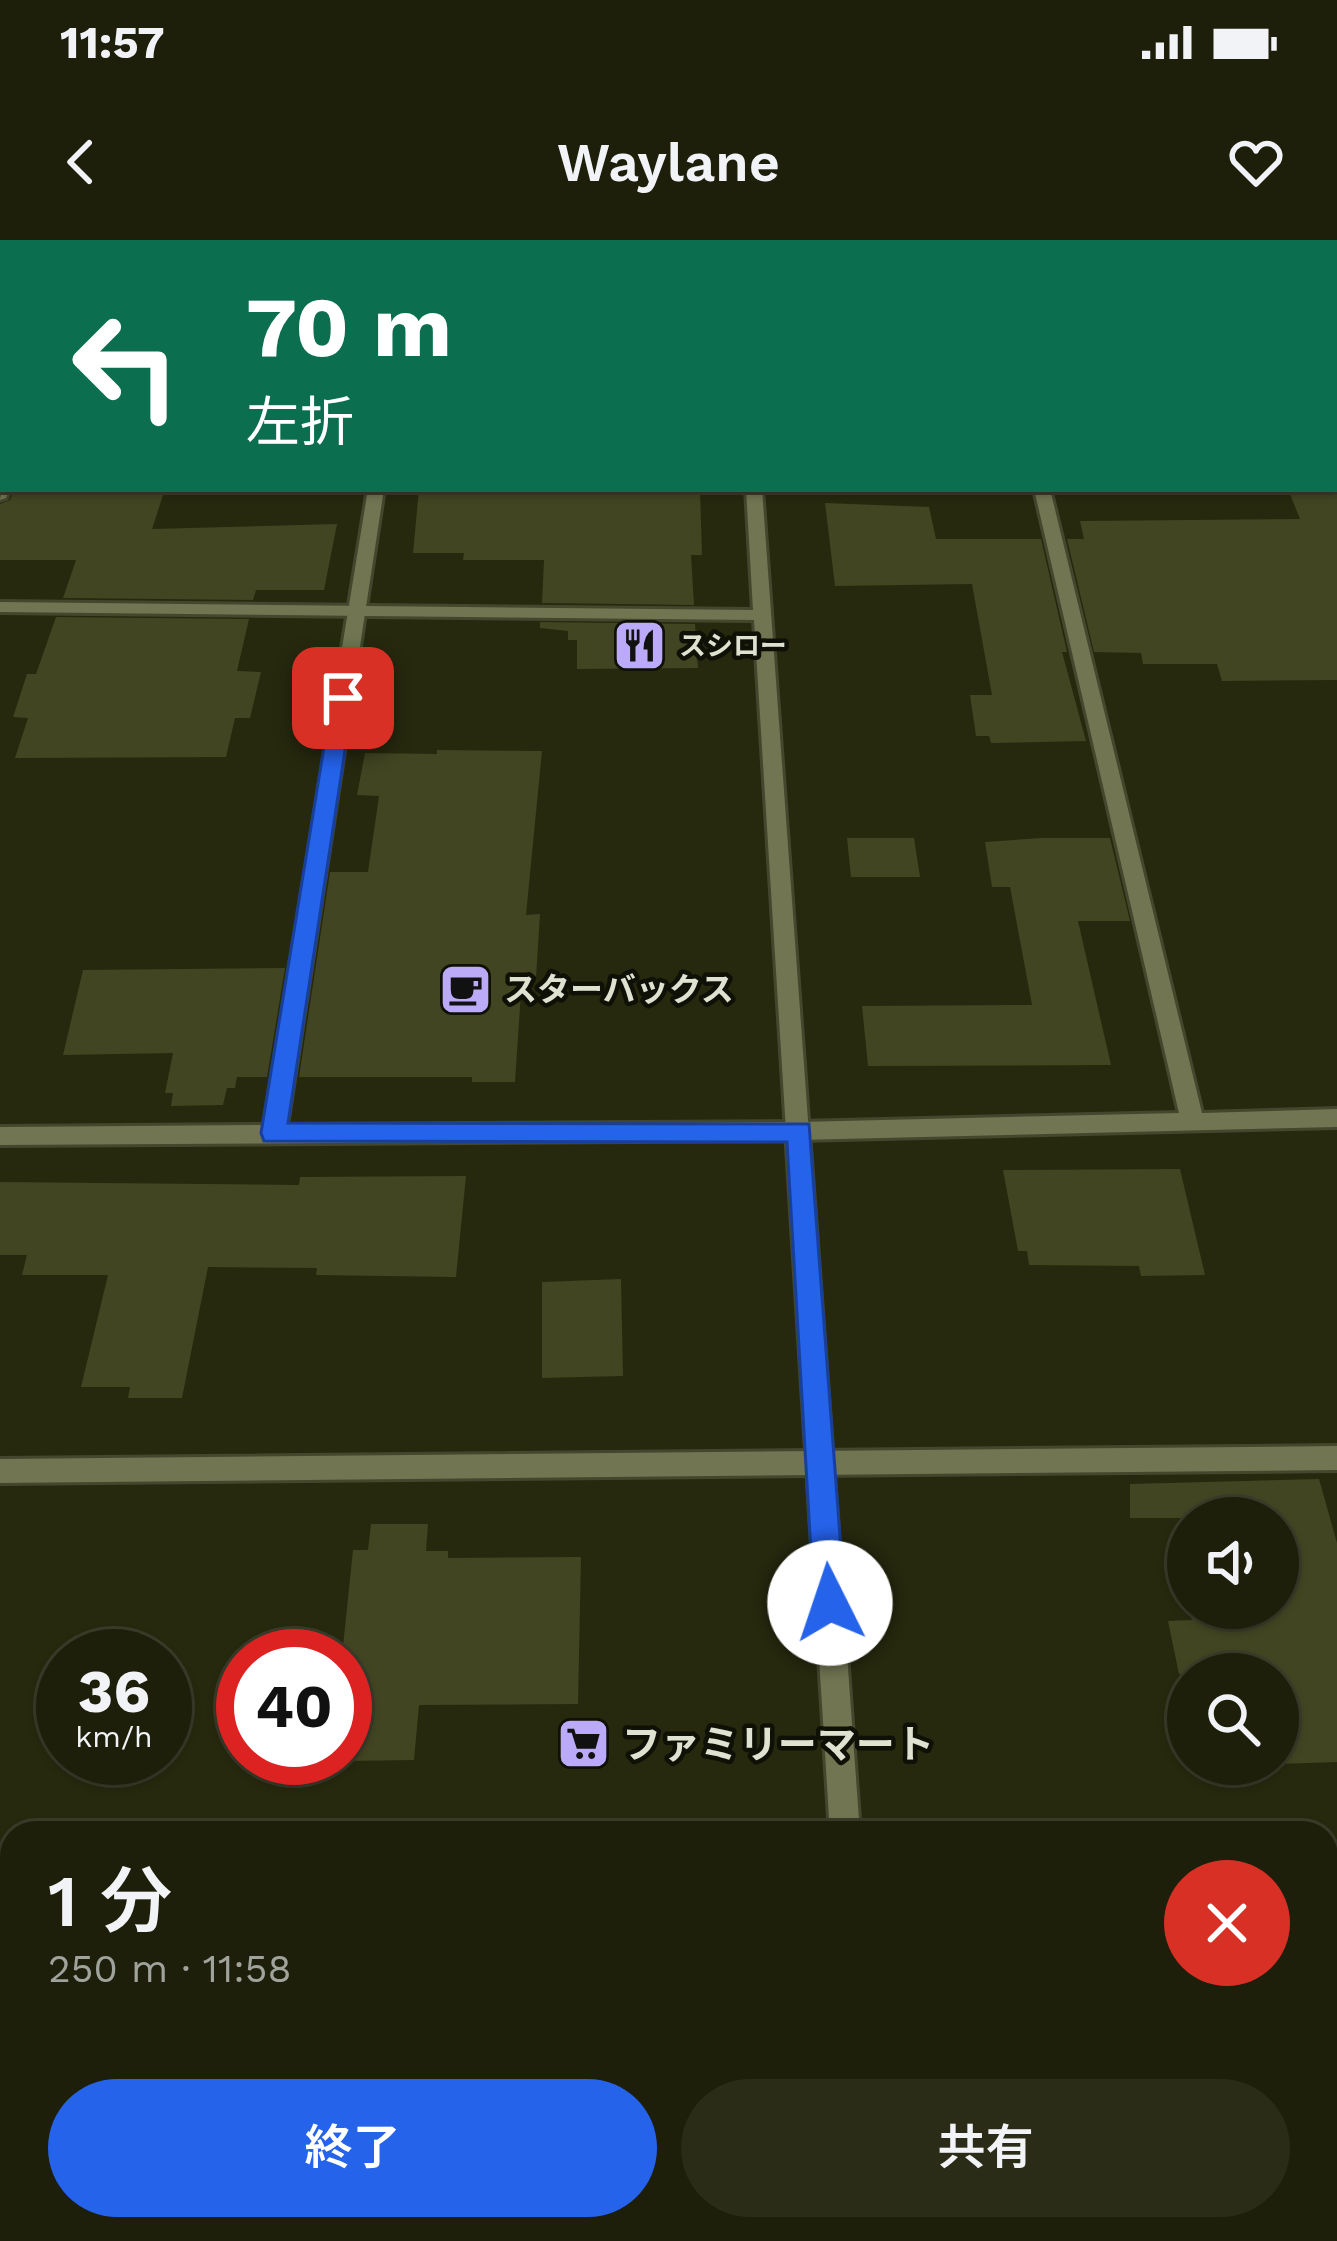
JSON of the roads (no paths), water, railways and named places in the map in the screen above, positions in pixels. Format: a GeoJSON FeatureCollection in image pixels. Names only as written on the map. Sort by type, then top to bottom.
{"type":"FeatureCollection","features":[{"type":"Feature","properties":{"kind":"street"},"geometry":{"type":"LineString","coordinates":[[274,1133],[376,492]]}},
{"type":"Feature","properties":{"kind":"street"},"geometry":{"type":"LineString","coordinates":[[754,492],[844,1821]]}},
{"type":"Feature","properties":{"kind":"street"},"geometry":{"type":"LineString","coordinates":[[1043,492],[1192,1120]]}},
{"type":"Feature","properties":{"kind":"street"},"geometry":{"type":"LineString","coordinates":[[0,607],[762,615]]}},
{"type":"Feature","properties":{"kind":"street"},"geometry":{"type":"LineString","coordinates":[[0,1136],[800,1132],[1337,1118]]}},
{"type":"Feature","properties":{"kind":"street"},"geometry":{"type":"LineString","coordinates":[[0,1471],[1337,1458]]}},
{"type":"Feature","properties":{"kind":"place","name":"スシロー"},"geometry":{"type":"Point","coordinates":[640,646]}},
{"type":"Feature","properties":{"kind":"place","name":"スターバックス"},"geometry":{"type":"Point","coordinates":[465,989]}},
{"type":"Feature","properties":{"kind":"place","name":"ファミリーマート"},"geometry":{"type":"Point","coordinates":[583,1744]}}]}
